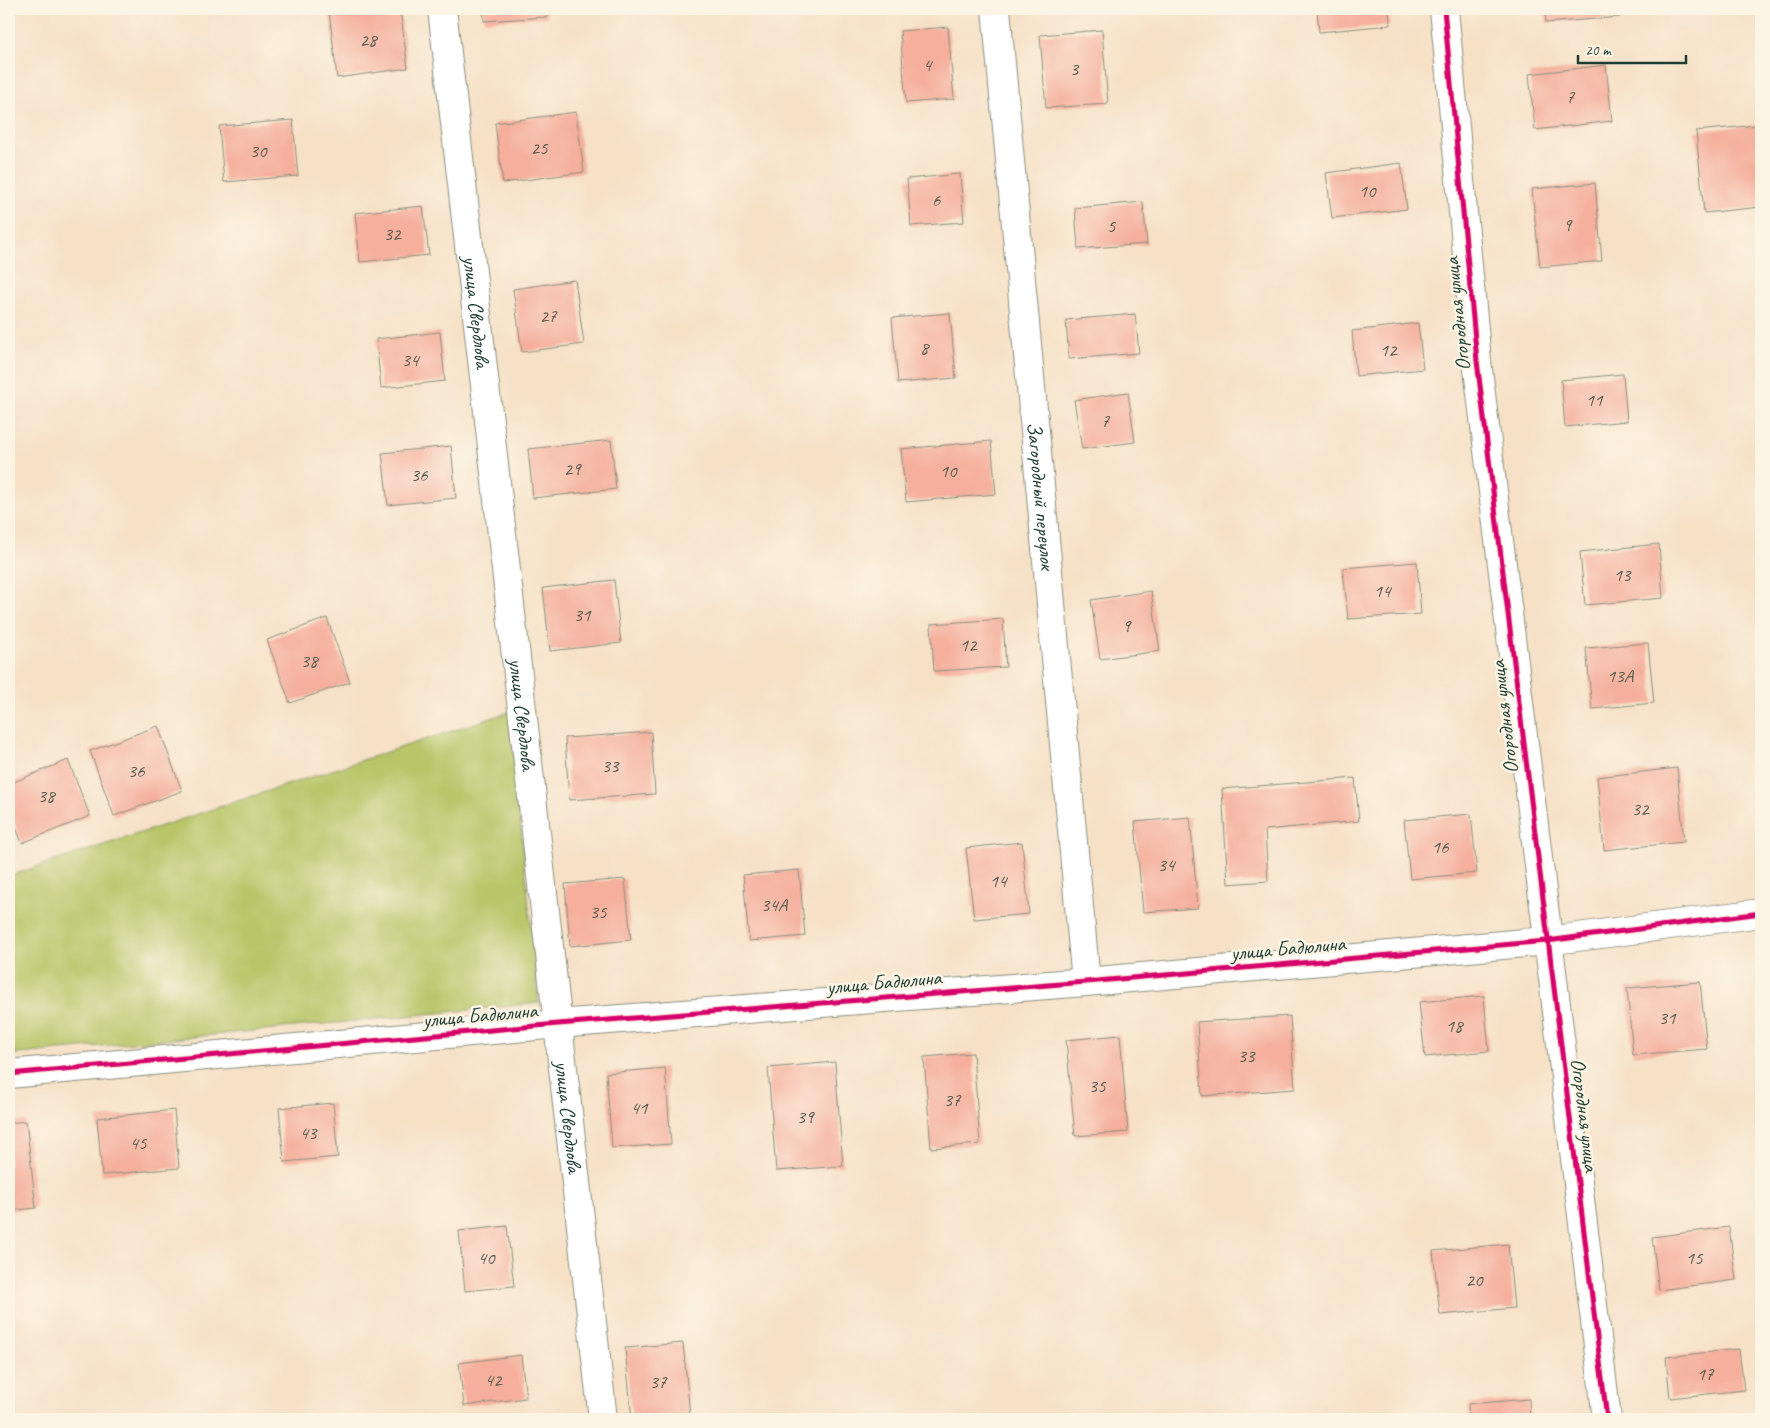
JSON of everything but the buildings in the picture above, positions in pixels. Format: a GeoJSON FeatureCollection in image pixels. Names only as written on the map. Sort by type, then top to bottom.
{"type":"FeatureCollection","features":[{"type":"Feature","properties":{"kind":"street","name":"улица Свердлова"},"geometry":{"type":"LineString","coordinates":[[442,9],[603,1419]]}},
{"type":"Feature","properties":{"kind":"street","name":"Загородный переулок"},"geometry":{"type":"LineString","coordinates":[[996,9],[1086,982]]}},
{"type":"Feature","properties":{"kind":"street","name":"Огородная улица"},"geometry":{"type":"LineString","coordinates":[[1444,9],[1478,361],[1547,941],[1607,1419]]}},
{"type":"Feature","properties":{"kind":"street","name":"улица Бадюлина"},"geometry":{"type":"LineString","coordinates":[[9,1074],[558,1024],[1086,982],[1547,941],[1761,913]]}},
{"type":"Feature","properties":{"kind":"green space"},"geometry":{"type":"Polygon","coordinates":[[[509,712],[539,1003],[9,1055],[9,876],[509,712]]]}},
{"type":"Feature","properties":{"kind":"cycle path"},"geometry":{"type":"LineString","coordinates":[[1444,9],[1477,361],[1607,1419]]}},
{"type":"Feature","properties":{"kind":"cycle path"},"geometry":{"type":"LineString","coordinates":[[9,1074],[558,1024],[1086,982],[1547,941],[1761,913]]}}]}
